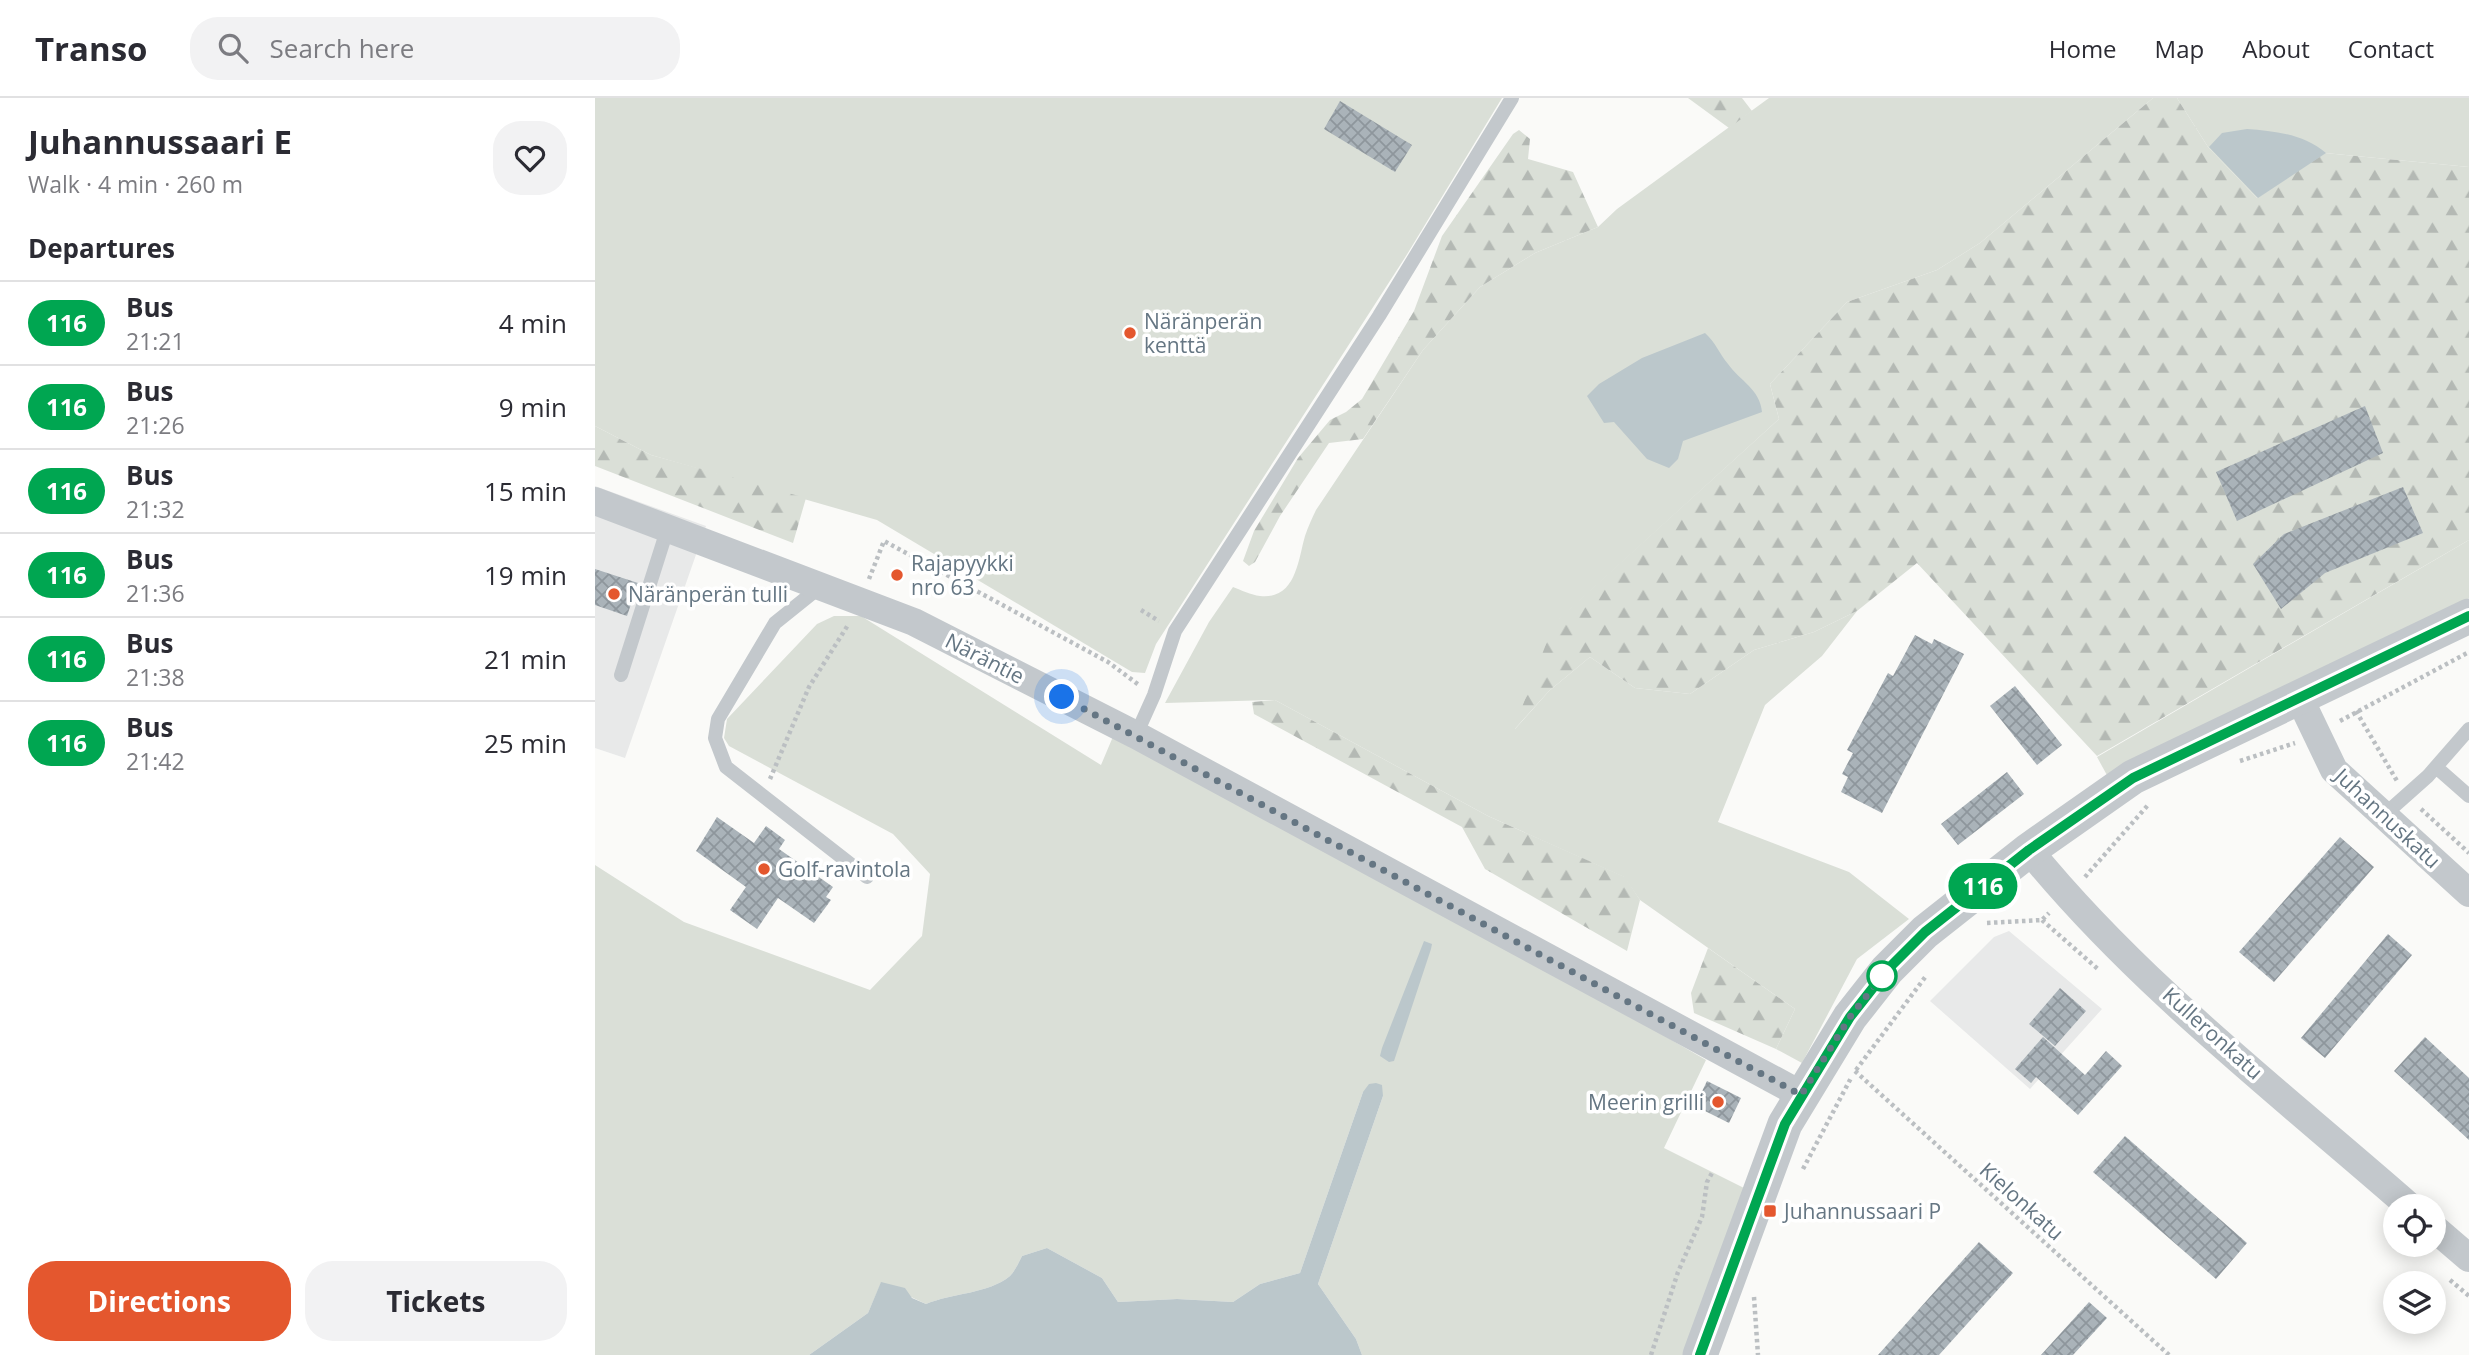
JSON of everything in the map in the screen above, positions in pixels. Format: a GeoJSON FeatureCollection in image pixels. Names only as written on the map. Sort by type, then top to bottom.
{"type":"FeatureCollection","features":[{"type":"Feature","properties":{"kind":"street","name":"Näräntie"},"geometry":{"type":"LineString","coordinates":[[595,501],[914,622],[1136,735],[1801,1095]]}},
{"type":"Feature","properties":{"kind":"street"},"geometry":{"type":"LineString","coordinates":[[1700,1355],[1785,1124],[1850,1017],[1887,970],[1925,932],[2029,850],[2133,778],[2469,616]]}},
{"type":"Feature","properties":{"kind":"street","name":"Juhannuskatu"},"geometry":{"type":"LineString","coordinates":[[2299,697],[2315,736],[2334,770],[2469,893]]}},
{"type":"Feature","properties":{"kind":"street","name":"Kulleronkatu"},"geometry":{"type":"LineString","coordinates":[[2029,850],[2067,897],[2174,1000],[2395,1194]]}},
{"type":"Feature","properties":{"kind":"street"},"geometry":{"type":"LineString","coordinates":[[2446,1238],[2469,1258]]}},
{"type":"Feature","properties":{"kind":"lane"},"geometry":{"type":"LineString","coordinates":[[1136,735],[1154,695],[1175,631],[1378,316],[1512,98]]}},
{"type":"Feature","properties":{"kind":"lane"},"geometry":{"type":"LineString","coordinates":[[621,675],[668,527]]}},
{"type":"Feature","properties":{"kind":"lane"},"geometry":{"type":"LineString","coordinates":[[821,586],[775,623],[718,719],[715,738],[726,767],[762,798],[867,877]]}},
{"type":"Feature","properties":{"kind":"lane"},"geometry":{"type":"LineString","coordinates":[[2383,816],[2436,767],[2469,729]]}},
{"type":"Feature","properties":{"kind":"lane"},"geometry":{"type":"LineString","coordinates":[[2436,767],[2469,796]]}},
{"type":"Feature","properties":{"kind":"path"},"geometry":{"type":"LineString","coordinates":[[762,798],[809,687],[860,602],[884,541],[1108,662],[1154,695]]}},
{"type":"Feature","properties":{"kind":"path"},"geometry":{"type":"LineString","coordinates":[[2227,766],[2315,736],[2377,698],[2469,652]]}},
{"type":"Feature","properties":{"kind":"path"},"geometry":{"type":"LineString","coordinates":[[1982,923],[2042,919],[2067,897],[2153,799]]}},
{"type":"Feature","properties":{"kind":"path"},"geometry":{"type":"LineString","coordinates":[[1799,1175],[1855,1071],[1930,971]]}},
{"type":"Feature","properties":{"kind":"path","name":"Kielonkatu"},"geometry":{"type":"LineString","coordinates":[[1855,1071],[2169,1355]]}},
{"type":"Feature","properties":{"kind":"path"},"geometry":{"type":"LineString","coordinates":[[1651,1355],[1678,1272],[1702,1216],[1707,1182],[1712,1173]]}},
{"type":"Feature","properties":{"kind":"path"},"geometry":{"type":"LineString","coordinates":[[1754,1293],[1758,1355]]}},
{"type":"Feature","properties":{"kind":"shaded area"},"geometry":{"type":"Polygon","coordinates":[[[2247,129],[2278,132],[2298,138],[2326,153],[2258,198],[2209,147],[2222,133],[2247,129]]]}},
{"type":"Feature","properties":{"kind":"shaded area"},"geometry":{"type":"Polygon","coordinates":[[[1705,333],[1733,370],[1754,391],[1762,412],[1683,441],[1678,459],[1669,468],[1647,459],[1614,422],[1604,423],[1587,396],[1599,384],[1642,358],[1705,333]]]}},
{"type":"Feature","properties":{"kind":"shaded area"},"geometry":{"type":"Polygon","coordinates":[[[595,486],[706,526],[625,758],[595,748],[595,486]]]}},
{"type":"Feature","properties":{"kind":"shaded area"},"geometry":{"type":"Polygon","coordinates":[[[2009,931],[2102,1009],[2030,1089],[1930,1001],[1994,937],[2009,931]]]}},
{"type":"Feature","properties":{"kind":"shaded area"},"geometry":{"type":"Polygon","coordinates":[[[1424,941],[1432,944],[1431,949],[1394,1061],[1389,1062],[1380,1056],[1382,1048],[1424,941]]]}},
{"type":"Feature","properties":{"kind":"shaded area"},"geometry":{"type":"Polygon","coordinates":[[[1369,1084],[1382,1085],[1383,1096],[1318,1284],[1356,1339],[1362,1355],[809,1355],[868,1313],[881,1282],[905,1288],[912,1298],[926,1304],[1001,1282],[1012,1274],[1022,1256],[1047,1248],[1102,1278],[1118,1302],[1177,1299],[1233,1302],[1260,1284],[1300,1273],[1363,1092],[1369,1084]]]}},
{"type":"Feature","properties":{"kind":"green space"},"geometry":{"type":"Polygon","coordinates":[[[595,98],[1502,98],[1406,256],[1156,644],[1145,673],[1132,672],[877,520],[651,455],[595,426],[595,98]]]}},
{"type":"Feature","properties":{"kind":"green space"},"geometry":{"type":"Polygon","coordinates":[[[1688,98],[1742,98],[1752,111],[1729,128],[1688,98]]]}},
{"type":"Feature","properties":{"kind":"green space"},"geometry":{"type":"Polygon","coordinates":[[[1769,98],[2153,98],[1980,243],[1937,270],[1847,302],[1770,384],[1779,419],[1555,623],[1515,729],[1549,691],[1590,657],[1635,688],[1690,694],[1754,650],[1814,632],[1857,611],[1822,656],[1765,705],[1718,822],[1849,872],[1909,919],[1857,959],[1802,1063],[1776,1049],[1795,1009],[1640,900],[1624,877],[1488,816],[1275,700],[1165,703],[1209,622],[1233,587],[1250,594],[1272,596],[1288,585],[1297,567],[1305,536],[1316,510],[1423,350],[1480,287],[1535,253],[1598,227],[1617,209],[1769,98]]]}},
{"type":"Feature","properties":{"kind":"green space"},"geometry":{"type":"Polygon","coordinates":[[[2153,98],[2177,98],[2208,147],[2257,198],[2325,153],[2469,167],[2469,540],[2097,756],[1917,563],[1857,611],[1814,632],[1754,650],[1690,694],[1635,688],[1590,657],[1549,691],[1513,731],[1554,623],[1779,419],[1770,384],[1847,302],[1937,270],[1980,243],[2153,98]]]}},
{"type":"Feature","properties":{"kind":"green space"},"geometry":{"type":"Polygon","coordinates":[[[2177,98],[2469,98],[2469,167],[2325,153],[2257,198],[2208,147],[2177,98]]]}},
{"type":"Feature","properties":{"kind":"green space"},"geometry":{"type":"Polygon","coordinates":[[[1519,130],[1530,139],[1528,159],[1573,172],[1598,227],[1535,253],[1480,287],[1423,350],[1363,439],[1329,443],[1280,516],[1255,562],[1249,566],[1243,561],[1254,531],[1298,458],[1330,420],[1362,399],[1414,311],[1442,236],[1513,134],[1519,130]]]}},
{"type":"Feature","properties":{"kind":"green space"},"geometry":{"type":"Polygon","coordinates":[[[595,426],[651,455],[806,498],[793,543],[595,466],[595,426]]]}},
{"type":"Feature","properties":{"kind":"green space"},"geometry":{"type":"Polygon","coordinates":[[[2469,540],[2469,598],[2108,777],[2097,757],[2469,540]]]}},
{"type":"Feature","properties":{"kind":"green space"},"geometry":{"type":"Polygon","coordinates":[[[834,616],[861,616],[1101,765],[1120,720],[1706,1060],[1664,1148],[1744,1188],[1690,1355],[1362,1355],[1356,1339],[1318,1284],[1383,1096],[1363,1092],[1300,1273],[1260,1284],[1233,1302],[1177,1299],[1118,1302],[1102,1278],[1047,1248],[1022,1256],[1012,1274],[1001,1282],[926,1304],[881,1283],[868,1313],[809,1355],[595,1355],[595,865],[684,922],[870,990],[922,936],[930,874],[893,834],[729,746],[724,738],[727,719],[817,624],[834,616]]]}},
{"type":"Feature","properties":{"kind":"green space"},"geometry":{"type":"Polygon","coordinates":[[[1275,700],[1488,816],[1625,877],[1640,900],[1627,951],[1485,869],[1462,827],[1254,714],[1252,702],[1275,700]]]}},
{"type":"Feature","properties":{"kind":"green space"},"geometry":{"type":"Polygon","coordinates":[[[1708,948],[1795,1009],[1776,1049],[1694,1013],[1691,993],[1708,948]]]}},
{"type":"Feature","properties":{"kind":"building"},"geometry":{"type":"Polygon","coordinates":[[[1340,101],[1412,145],[1395,172],[1324,129],[1340,101]]]}},
{"type":"Feature","properties":{"kind":"building"},"geometry":{"type":"Polygon","coordinates":[[[2365,406],[2383,453],[2237,521],[2216,472],[2365,406]]]}},
{"type":"Feature","properties":{"kind":"building"},"geometry":{"type":"Polygon","coordinates":[[[2403,487],[2423,533],[2325,573],[2281,609],[2253,564],[2284,534],[2403,487]]]}},
{"type":"Feature","properties":{"kind":"building","name":"Näränperän tulli"},"geometry":{"type":"Polygon","coordinates":[[[595,569],[638,583],[627,616],[595,605],[595,569]]]}},
{"type":"Feature","properties":{"kind":"building"},"geometry":{"type":"Polygon","coordinates":[[[1915,635],[1932,644],[1934,639],[1964,654],[1882,813],[1841,792],[1848,777],[1842,774],[1853,753],[1847,750],[1888,673],[1893,676],[1915,635]]]}},
{"type":"Feature","properties":{"kind":"building"},"geometry":{"type":"Polygon","coordinates":[[[2015,686],[2062,745],[2037,765],[1990,706],[2015,686]]]}},
{"type":"Feature","properties":{"kind":"building"},"geometry":{"type":"Polygon","coordinates":[[[2007,772],[2024,794],[1958,845],[1941,824],[2007,772]]]}},
{"type":"Feature","properties":{"kind":"building","name":"Golf-ravintola"},"geometry":{"type":"Polygon","coordinates":[[[717,817],[754,843],[766,826],[785,840],[779,849],[833,887],[826,897],[831,900],[814,923],[778,898],[757,929],[730,910],[746,887],[696,851],[717,817]]]}},
{"type":"Feature","properties":{"kind":"building"},"geometry":{"type":"Polygon","coordinates":[[[2340,837],[2374,867],[2274,982],[2239,952],[2340,837]]]}},
{"type":"Feature","properties":{"kind":"building"},"geometry":{"type":"Polygon","coordinates":[[[2388,934],[2412,955],[2325,1058],[2301,1038],[2388,934]]]}},
{"type":"Feature","properties":{"kind":"building"},"geometry":{"type":"Polygon","coordinates":[[[2060,988],[2086,1011],[2055,1046],[2029,1024],[2060,988]]]}},
{"type":"Feature","properties":{"kind":"building"},"geometry":{"type":"Polygon","coordinates":[[[2043,1037],[2085,1075],[2106,1051],[2122,1066],[2078,1115],[2036,1077],[2031,1083],[2015,1069],[2043,1037]]]}},
{"type":"Feature","properties":{"kind":"building"},"geometry":{"type":"Polygon","coordinates":[[[2425,1037],[2469,1078],[2469,1140],[2394,1071],[2425,1037]]]}},
{"type":"Feature","properties":{"kind":"building","name":"Meerin grilli"},"geometry":{"type":"Polygon","coordinates":[[[1707,1081],[1741,1098],[1729,1123],[1695,1106],[1707,1081]]]}},
{"type":"Feature","properties":{"kind":"building"},"geometry":{"type":"Polygon","coordinates":[[[2125,1136],[2247,1243],[2216,1279],[2093,1172],[2125,1136]]]}},
{"type":"Feature","properties":{"kind":"building"},"geometry":{"type":"Polygon","coordinates":[[[1979,1242],[2013,1273],[1939,1355],[1878,1355],[1979,1242]]]}},
{"type":"Feature","properties":{"kind":"building"},"geometry":{"type":"Polygon","coordinates":[[[2089,1302],[2107,1318],[2073,1355],[2041,1355],[2089,1302]]]}},
{"type":"Feature","properties":{"kind":"bus line","name":"116"},"geometry":{"type":"LineString","coordinates":[[1700,1355],[1785,1124],[1850,1017],[1887,970],[1925,932],[2029,850],[2133,778],[2469,616]]}},
{"type":"Feature","properties":{"kind":"place","name":"Näränperän kenttä"},"geometry":{"type":"Point","coordinates":[1130,333]}},
{"type":"Feature","properties":{"kind":"place","name":"Rajapyykki nro 63"},"geometry":{"type":"Point","coordinates":[897,575]}},
{"type":"Feature","properties":{"kind":"place","name":"Näränperän tulli"},"geometry":{"type":"Point","coordinates":[614,594]}},
{"type":"Feature","properties":{"kind":"place","name":"Golf-ravintola"},"geometry":{"type":"Point","coordinates":[764,869]}},
{"type":"Feature","properties":{"kind":"place","name":"Meerin grilli"},"geometry":{"type":"Point","coordinates":[1718,1102]}},
{"type":"Feature","properties":{"kind":"place","name":"Juhannussaari P"},"geometry":{"type":"Point","coordinates":[1770,1211]}},
{"type":"Feature","properties":{"kind":"route"},"geometry":{"type":"LineString","coordinates":[[1062,697],[1801,1095],[1850,1017],[1887,970],[1882,976]]}}]}
